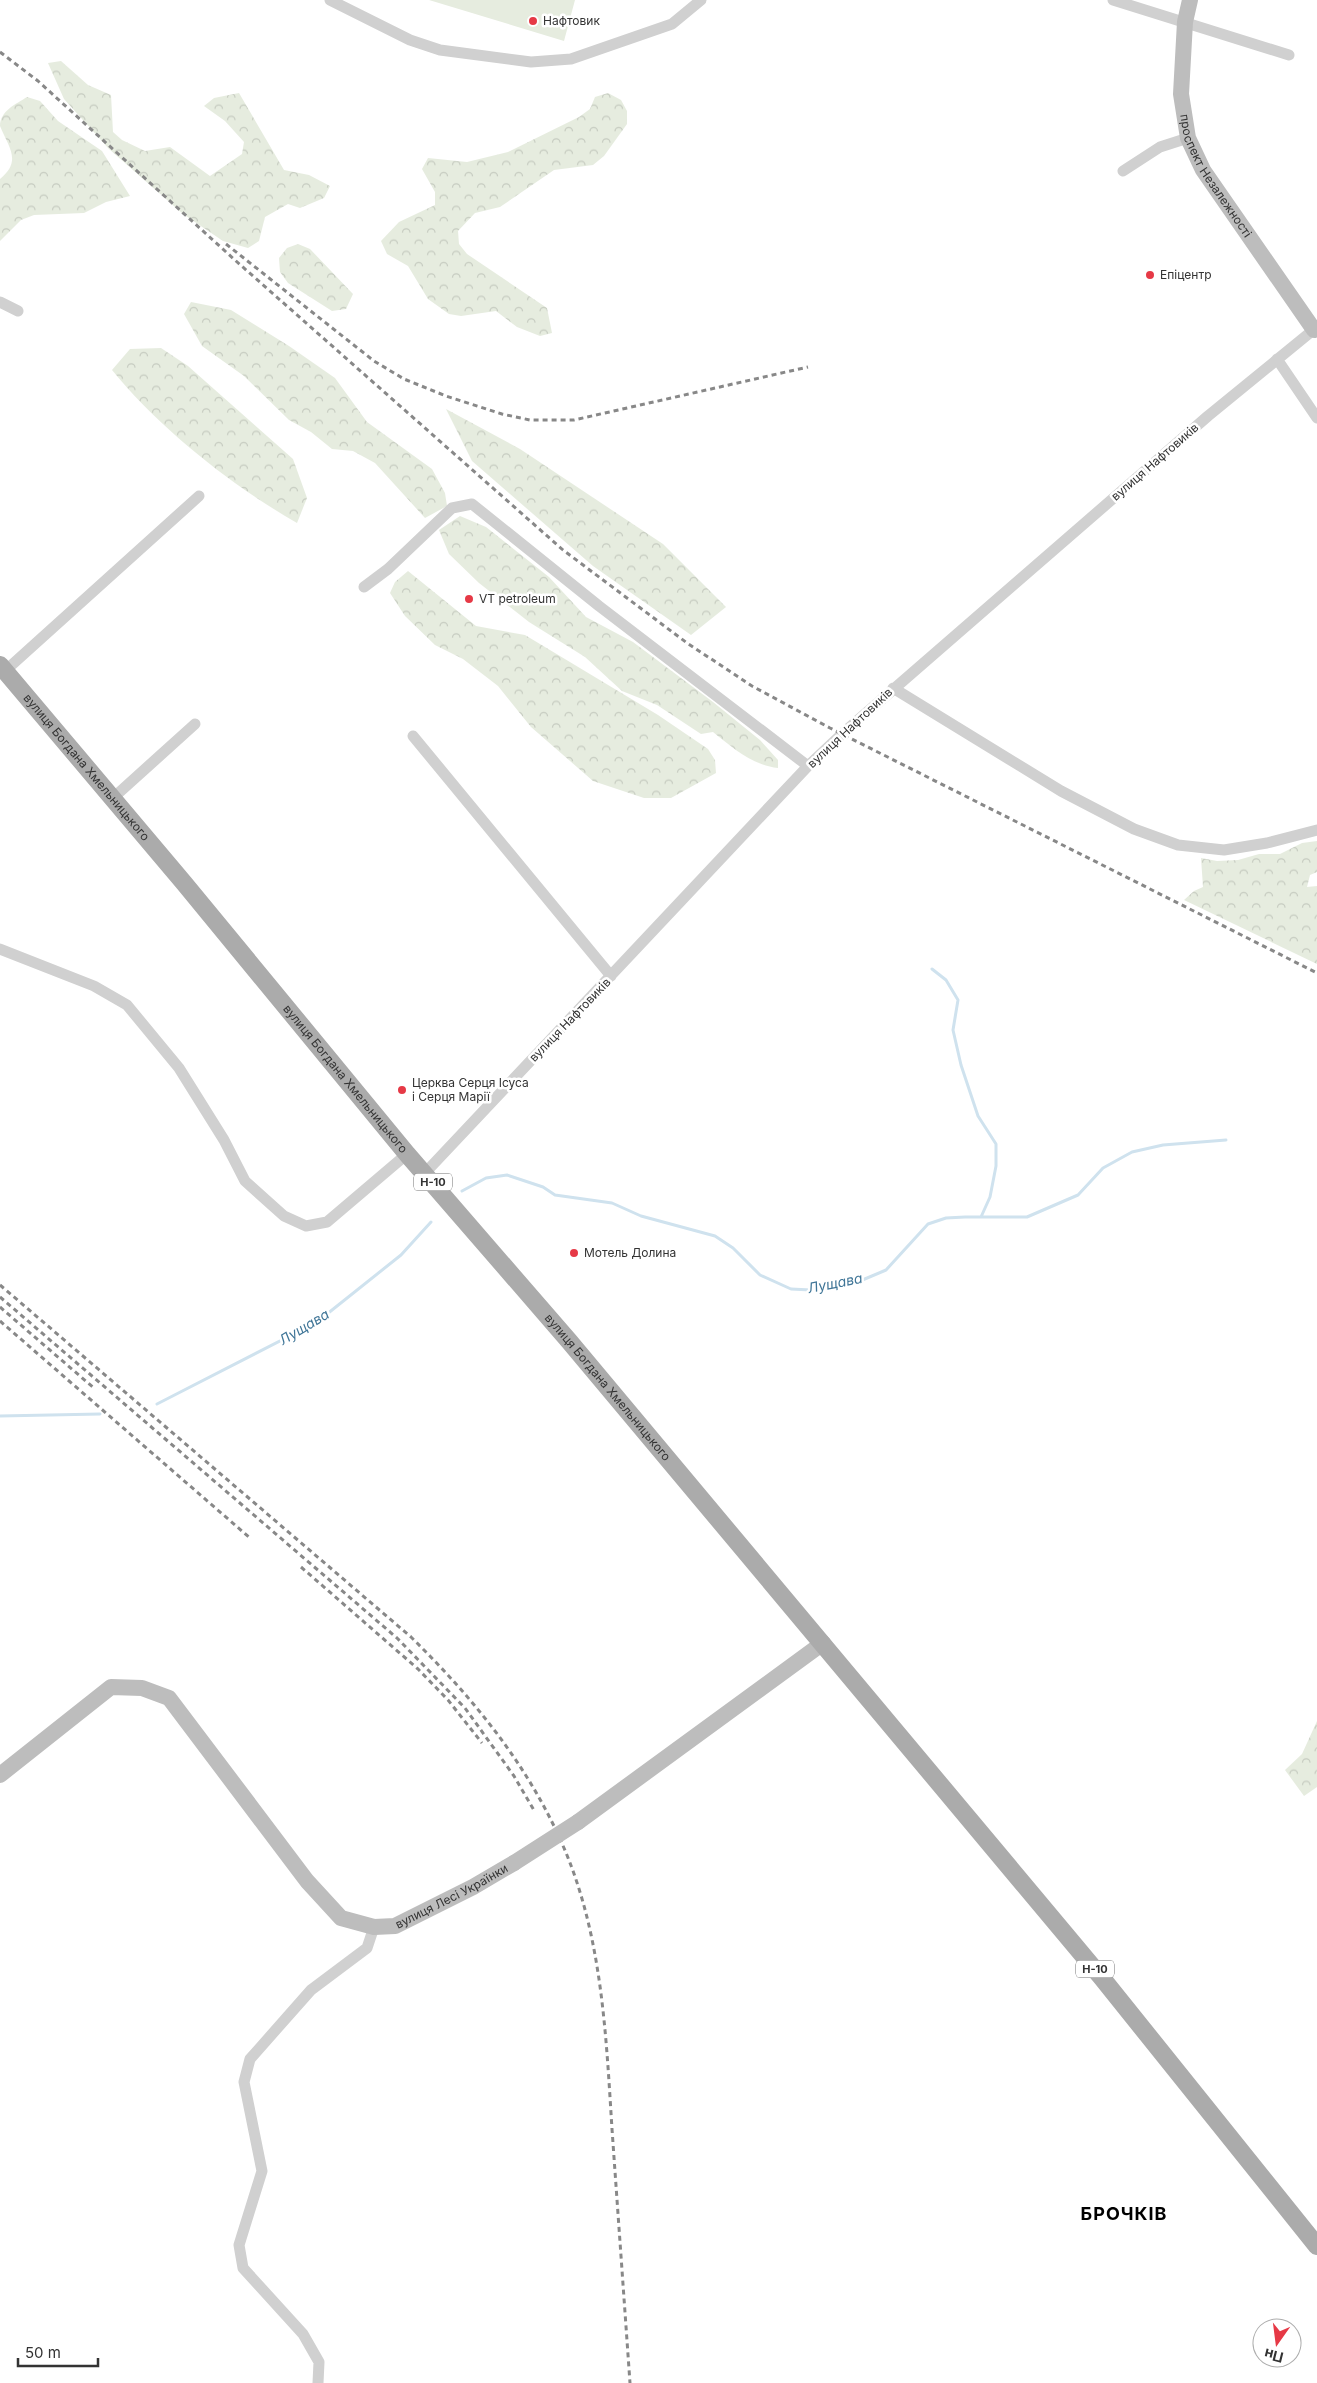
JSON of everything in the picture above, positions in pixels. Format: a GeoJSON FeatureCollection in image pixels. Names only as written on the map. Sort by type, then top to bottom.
{"type":"FeatureCollection","features":[{"type":"Feature","properties":{"kind":"main road","name":"вулиця Богдана Хмельницького"},"geometry":{"type":"LineString","coordinates":[[2,668],[113,798],[406,1154],[425,1172],[823,1643],[1102,1978],[1317,2246]]}},
{"type":"Feature","properties":{"kind":"street"},"geometry":{"type":"LineString","coordinates":[[330,0],[410,40],[440,50],[531,62],[572,59],[672,24],[700,0]]}},
{"type":"Feature","properties":{"kind":"street"},"geometry":{"type":"LineString","coordinates":[[1113,0],[1289,55]]}},
{"type":"Feature","properties":{"kind":"street","name":"проспект Незалежності"},"geometry":{"type":"LineString","coordinates":[[1190,0],[1184,22],[1181,94],[1188,138],[1203,170],[1315,329]]}},
{"type":"Feature","properties":{"kind":"street"},"geometry":{"type":"LineString","coordinates":[[1123,171],[1160,147],[1188,138]]}},
{"type":"Feature","properties":{"kind":"street"},"geometry":{"type":"LineString","coordinates":[[0,302],[18,312]]}},
{"type":"Feature","properties":{"kind":"street","name":"вулиця Нафтовиків"},"geometry":{"type":"LineString","coordinates":[[425,1172],[808,766],[893,688],[1277,359],[1315,329]]}},
{"type":"Feature","properties":{"kind":"street"},"geometry":{"type":"LineString","coordinates":[[1277,359],[1317,418]]}},
{"type":"Feature","properties":{"kind":"street"},"geometry":{"type":"LineString","coordinates":[[2,668],[199,496]]}},
{"type":"Feature","properties":{"kind":"street"},"geometry":{"type":"LineString","coordinates":[[364,587],[388,569],[452,508],[472,504],[598,606],[808,766]]}},
{"type":"Feature","properties":{"kind":"street"},"geometry":{"type":"LineString","coordinates":[[893,688],[1061,791],[1134,829],[1178,845],[1224,850],[1267,843],[1317,830]]}},
{"type":"Feature","properties":{"kind":"street"},"geometry":{"type":"LineString","coordinates":[[113,798],[195,724]]}},
{"type":"Feature","properties":{"kind":"street"},"geometry":{"type":"LineString","coordinates":[[413,736],[611,976]]}},
{"type":"Feature","properties":{"kind":"street"},"geometry":{"type":"LineString","coordinates":[[0,949],[94,986],[127,1005],[179,1068],[224,1140],[245,1181],[284,1216],[306,1226],[327,1222],[406,1154]]}},
{"type":"Feature","properties":{"kind":"street","name":"вулиця Лесі Українки"},"geometry":{"type":"LineString","coordinates":[[0,1775],[111,1687],[142,1688],[169,1698],[307,1881],[341,1918],[374,1927],[395,1926],[473,1887],[578,1822],[823,1643]]}},
{"type":"Feature","properties":{"kind":"street"},"geometry":{"type":"LineString","coordinates":[[318,2383],[319,2362],[304,2334],[243,2268],[239,2245],[262,2171],[244,2082],[250,2059],[311,1990],[367,1948],[374,1927]]}},
{"type":"Feature","properties":{"kind":"green space","name":"Нафтовик"},"geometry":{"type":"Polygon","coordinates":[[[429,0],[575,0],[564,41],[429,0]]]}},
{"type":"Feature","properties":{"kind":"green space"},"geometry":{"type":"Polygon","coordinates":[[[61,61],[88,85],[111,95],[113,132],[122,140],[145,151],[170,147],[210,176],[242,154],[244,142],[225,121],[204,106],[214,98],[239,93],[284,170],[309,175],[330,186],[324,198],[300,208],[288,204],[265,217],[259,241],[248,248],[223,241],[183,214],[109,149],[64,99],[48,63],[61,61]]]}},
{"type":"Feature","properties":{"kind":"green space"},"geometry":{"type":"Polygon","coordinates":[[[608,93],[621,100],[627,111],[627,124],[604,156],[593,165],[554,170],[500,207],[475,213],[458,231],[459,244],[467,254],[547,308],[552,333],[540,336],[517,327],[496,311],[461,316],[449,314],[428,299],[408,266],[387,254],[381,241],[399,222],[435,205],[435,192],[422,169],[428,158],[467,162],[508,152],[579,117],[590,109],[595,97],[608,93]]]}},
{"type":"Feature","properties":{"kind":"green space"},"geometry":{"type":"Polygon","coordinates":[[[27,97],[40,101],[58,121],[102,151],[130,196],[106,202],[84,213],[34,215],[21,220],[0,241],[0,179],[11,166],[12,154],[0,126],[3,116],[9,108],[27,97]]]}},
{"type":"Feature","properties":{"kind":"green space"},"geometry":{"type":"Polygon","coordinates":[[[298,244],[310,249],[353,294],[346,309],[332,311],[288,283],[280,272],[279,258],[287,248],[298,244]]]}},
{"type":"Feature","properties":{"kind":"green space"},"geometry":{"type":"Polygon","coordinates":[[[191,302],[231,310],[289,346],[335,378],[367,422],[432,469],[445,493],[447,506],[425,518],[375,463],[353,451],[332,449],[311,432],[289,420],[244,376],[202,346],[184,314],[191,302]]]}},
{"type":"Feature","properties":{"kind":"green space"},"geometry":{"type":"Polygon","coordinates":[[[161,348],[188,366],[293,459],[307,498],[297,523],[247,491],[198,454],[152,413],[112,370],[130,349],[161,348]]]}},
{"type":"Feature","properties":{"kind":"green space"},"geometry":{"type":"Polygon","coordinates":[[[446,409],[520,449],[663,544],[726,607],[691,635],[593,566],[472,461],[446,409]]]}},
{"type":"Feature","properties":{"kind":"green space"},"geometry":{"type":"Polygon","coordinates":[[[460,516],[486,527],[549,577],[586,617],[633,642],[713,702],[760,740],[778,760],[778,768],[751,760],[713,732],[701,734],[657,705],[622,691],[585,657],[529,622],[479,583],[449,554],[439,530],[460,516]]]}},
{"type":"Feature","properties":{"kind":"green space"},"geometry":{"type":"Polygon","coordinates":[[[408,571],[476,626],[525,635],[658,715],[708,749],[715,760],[716,773],[671,798],[644,798],[593,781],[531,727],[498,686],[463,659],[435,645],[405,616],[390,593],[395,582],[408,571]]]}},
{"type":"Feature","properties":{"kind":"green space"},"geometry":{"type":"Polygon","coordinates":[[[1317,841],[1317,872],[1310,875],[1307,887],[1317,886],[1317,964],[1184,900],[1194,891],[1203,887],[1201,858],[1217,861],[1238,860],[1259,854],[1280,854],[1302,843],[1317,841]]]}},
{"type":"Feature","properties":{"kind":"green space"},"geometry":{"type":"Polygon","coordinates":[[[1317,1721],[1317,1787],[1304,1796],[1285,1770],[1302,1754],[1317,1721]]]}},
{"type":"Feature","properties":{"kind":"waterway"},"geometry":{"type":"LineString","coordinates":[[932,969],[946,980],[958,1000],[953,1030],[961,1065],[978,1116],[996,1144],[996,1166],[990,1197],[981,1217]]}},
{"type":"Feature","properties":{"kind":"waterway","name":"Лущава"},"geometry":{"type":"LineString","coordinates":[[462,1191],[486,1178],[507,1175],[543,1187],[555,1195],[612,1203],[641,1216],[715,1236],[733,1248],[760,1275],[791,1289],[811,1290],[860,1281],[886,1270],[928,1224],[946,1218],[1027,1217],[1078,1195],[1103,1168],[1132,1152],[1163,1145],[1226,1140]]}},
{"type":"Feature","properties":{"kind":"waterway","name":"Лущава"},"geometry":{"type":"LineString","coordinates":[[157,1404],[317,1322],[401,1255],[431,1222]]}},
{"type":"Feature","properties":{"kind":"waterway","name":"Лущава"},"geometry":{"type":"LineString","coordinates":[[0,1416],[100,1414]]}},
{"type":"Feature","properties":{"kind":"railway"},"geometry":{"type":"LineString","coordinates":[[0,52],[38,81],[236,261],[563,550],[687,643],[752,686],[830,728],[1317,973]]}},
{"type":"Feature","properties":{"kind":"railway"},"geometry":{"type":"LineString","coordinates":[[226,244],[374,361],[404,379],[446,396],[502,414],[530,420],[574,420],[808,367]]}},
{"type":"Feature","properties":{"kind":"railway"},"geometry":{"type":"LineString","coordinates":[[0,1285],[411,1637],[478,1709],[517,1762],[534,1789],[564,1848],[577,1882],[587,1916],[600,1986],[607,2058],[630,2383]]}},
{"type":"Feature","properties":{"kind":"railway"},"geometry":{"type":"LineString","coordinates":[[0,1297],[397,1638],[465,1708],[514,1776],[535,1812]]}},
{"type":"Feature","properties":{"kind":"railway"},"geometry":{"type":"LineString","coordinates":[[0,1307],[95,1389]]}},
{"type":"Feature","properties":{"kind":"railway"},"geometry":{"type":"LineString","coordinates":[[0,1321],[250,1538]]}},
{"type":"Feature","properties":{"kind":"railway"},"geometry":{"type":"LineString","coordinates":[[301,1567],[418,1669],[448,1700],[482,1743]]}},
{"type":"Feature","properties":{"kind":"place","name":"Нафтовик"},"geometry":{"type":"Point","coordinates":[533,21]}},
{"type":"Feature","properties":{"kind":"place","name":"Епіцентр"},"geometry":{"type":"Point","coordinates":[1150,275]}},
{"type":"Feature","properties":{"kind":"place","name":"VT petroleum"},"geometry":{"type":"Point","coordinates":[469,599]}},
{"type":"Feature","properties":{"kind":"place","name":"Церква Серця Ісуса і Серця Марії"},"geometry":{"type":"Point","coordinates":[402,1090]}},
{"type":"Feature","properties":{"kind":"place","name":"Мотель Долина"},"geometry":{"type":"Point","coordinates":[574,1253]}},
{"type":"Feature","properties":{"kind":"district","name":"БРОЧКІВ"},"geometry":{"type":"Point","coordinates":[1124,2214]}}]}
